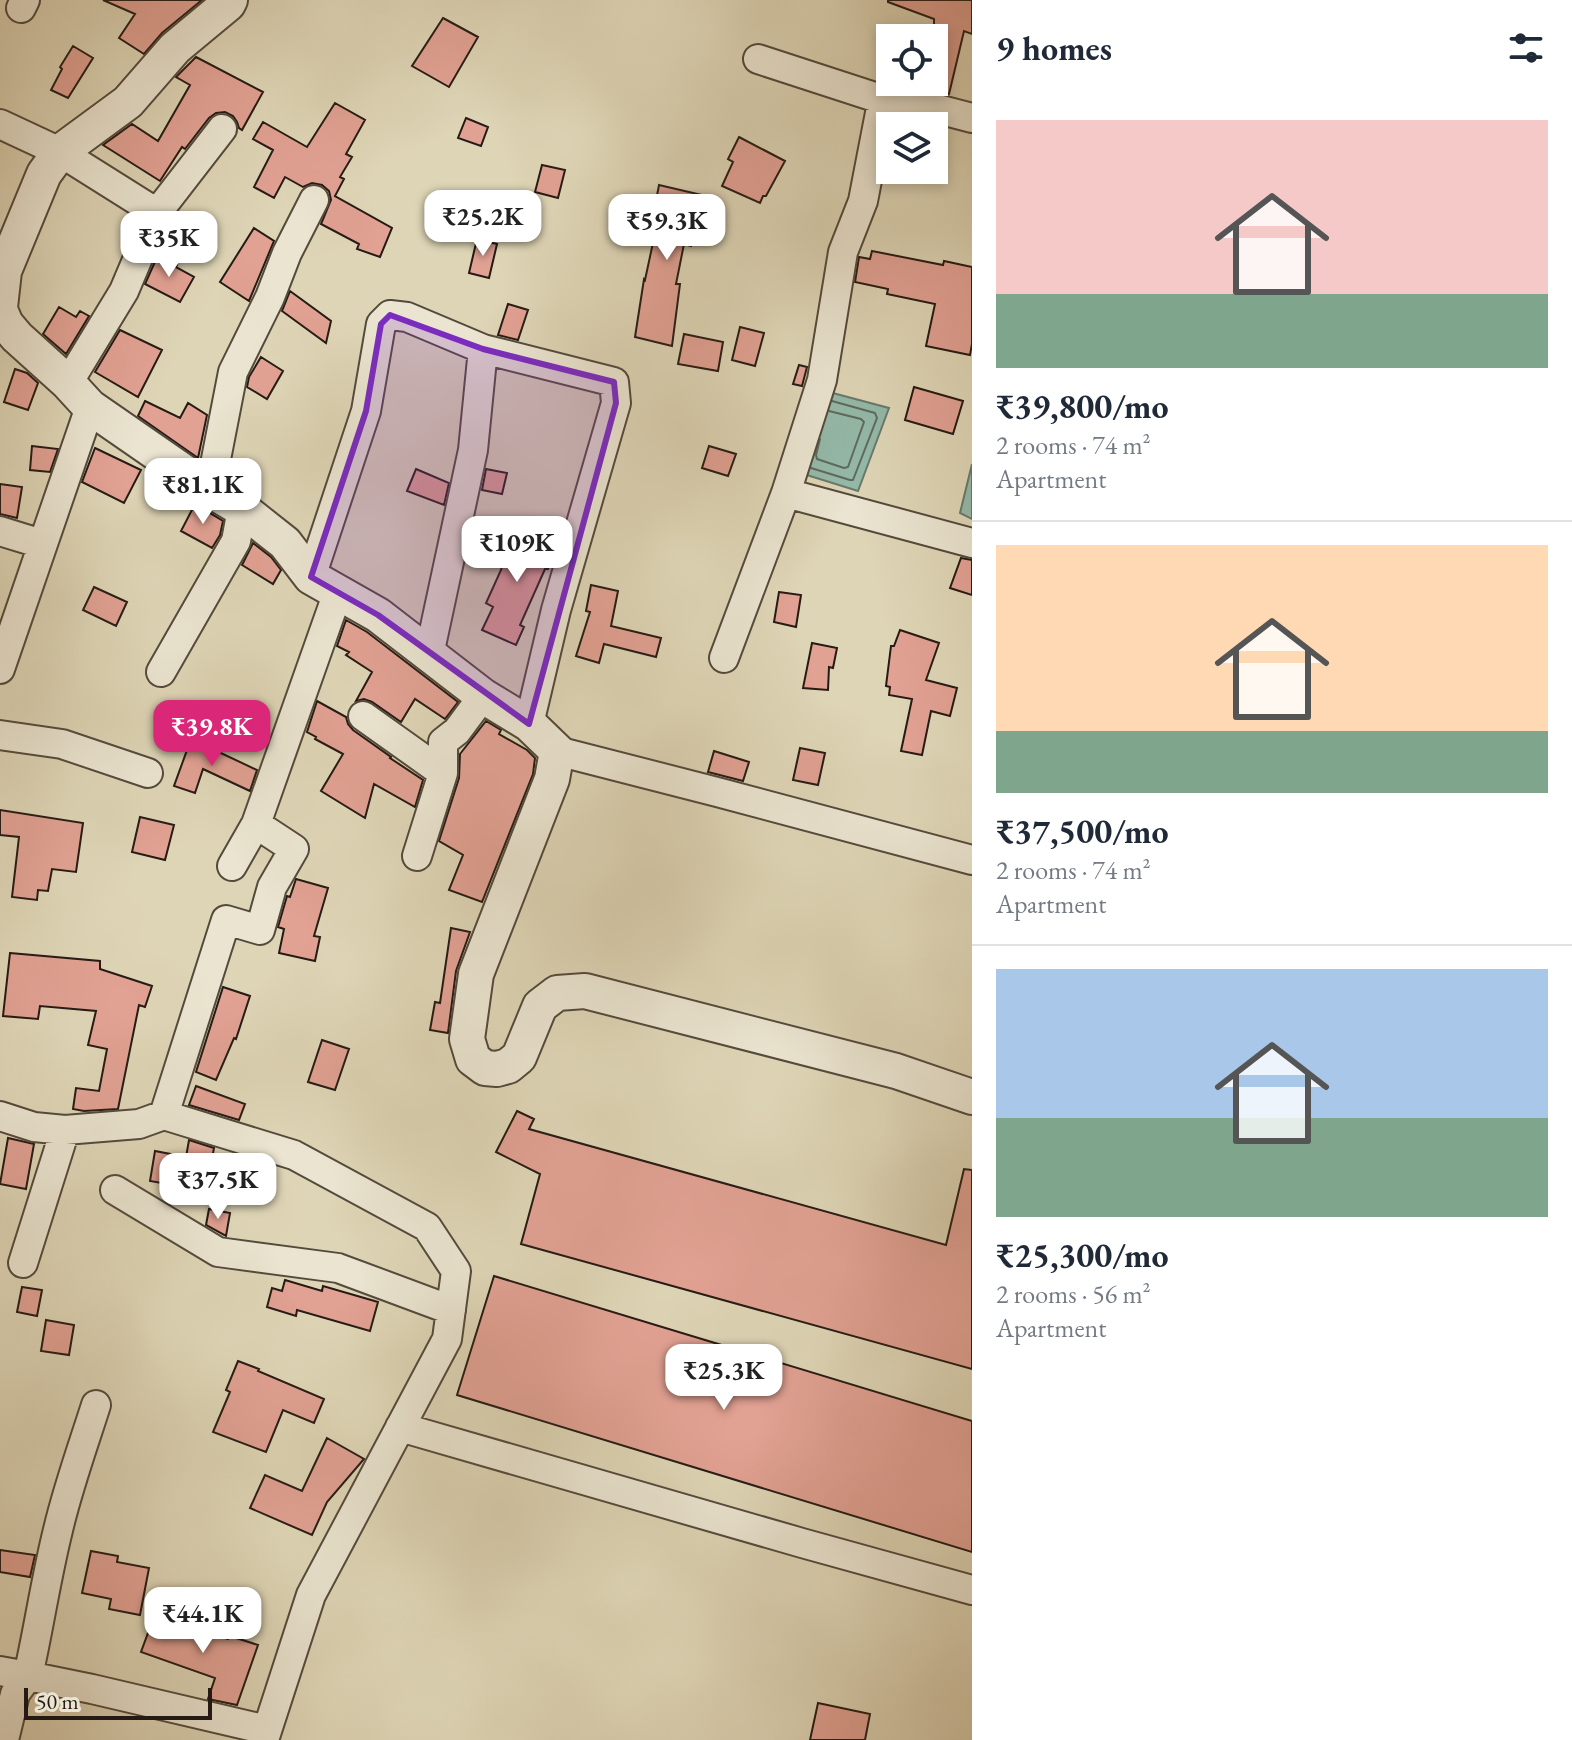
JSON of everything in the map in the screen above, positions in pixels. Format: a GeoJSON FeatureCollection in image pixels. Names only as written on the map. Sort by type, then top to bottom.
{"type":"FeatureCollection","features":[{"type":"Feature","properties":{"kind":"street"},"geometry":{"type":"LineString","coordinates":[[230,0],[175,48],[128,102],[60,152],[44,174],[2,272],[0,308],[6,324],[17,337],[79,395],[210,490],[242,509],[285,543],[325,584],[378,615],[483,696],[529,724],[557,751],[972,860]]}},
{"type":"Feature","properties":{"kind":"street"},"geometry":{"type":"LineString","coordinates":[[758,59],[887,101],[912,101],[972,118]]}},
{"type":"Feature","properties":{"kind":"street"},"geometry":{"type":"LineString","coordinates":[[724,658],[786,493],[822,380],[843,252],[863,201],[880,113],[887,101]]}},
{"type":"Feature","properties":{"kind":"street"},"geometry":{"type":"LineString","coordinates":[[0,124],[60,152],[157,213]]}},
{"type":"Feature","properties":{"kind":"street"},"geometry":{"type":"LineString","coordinates":[[0,669],[42,544],[79,395],[157,213],[222,129]]}},
{"type":"Feature","properties":{"kind":"street"},"geometry":{"type":"LineString","coordinates":[[210,490],[233,372],[314,200]]}},
{"type":"Feature","properties":{"kind":"street"},"geometry":{"type":"LineString","coordinates":[[232,866],[256,824],[325,584],[366,411],[381,324],[390,315],[407,317],[483,349],[614,382],[616,403],[556,610],[529,724]]}},
{"type":"Feature","properties":{"kind":"street"},"geometry":{"type":"LineString","coordinates":[[429,655],[473,450],[483,349]]}},
{"type":"Feature","properties":{"kind":"street"},"geometry":{"type":"LineString","coordinates":[[786,493],[972,543]]}},
{"type":"Feature","properties":{"kind":"street"},"geometry":{"type":"LineString","coordinates":[[161,672],[236,541],[242,509]]}},
{"type":"Feature","properties":{"kind":"street"},"geometry":{"type":"LineString","coordinates":[[0,531],[42,544]]}},
{"type":"Feature","properties":{"kind":"street"},"geometry":{"type":"LineString","coordinates":[[417,856],[443,773],[443,742],[457,731],[483,696]]}},
{"type":"Feature","properties":{"kind":"street"},"geometry":{"type":"LineString","coordinates":[[363,716],[443,773]]}},
{"type":"Feature","properties":{"kind":"street"},"geometry":{"type":"LineString","coordinates":[[0,735],[62,744],[148,773]]}},
{"type":"Feature","properties":{"kind":"street"},"geometry":{"type":"LineString","coordinates":[[557,751],[552,779],[476,974],[467,1039],[473,1059],[485,1068],[508,1066],[519,1057],[540,1006],[557,993],[585,991],[896,1071],[972,1097]]}},
{"type":"Feature","properties":{"kind":"street"},"geometry":{"type":"LineString","coordinates":[[164,1115],[226,920],[260,930],[272,887],[294,849],[256,824]]}},
{"type":"Feature","properties":{"kind":"street"},"geometry":{"type":"LineString","coordinates":[[0,1116],[34,1127],[65,1130],[139,1124],[164,1115],[294,1155],[427,1227],[456,1271],[447,1339],[311,1595],[266,1735],[92,1689],[0,1671]]}},
{"type":"Feature","properties":{"kind":"street"},"geometry":{"type":"LineString","coordinates":[[23,1263],[65,1130]]}},
{"type":"Feature","properties":{"kind":"street"},"geometry":{"type":"LineString","coordinates":[[115,1190],[218,1252],[338,1268],[451,1310]]}},
{"type":"Feature","properties":{"kind":"street"},"geometry":{"type":"LineString","coordinates":[[4,1740],[15,1694],[28,1676],[59,1526],[96,1405]]}},
{"type":"Feature","properties":{"kind":"street"},"geometry":{"type":"LineString","coordinates":[[400,1427],[972,1590]]}},
{"type":"Feature","properties":{"kind":"highlighted area"},"geometry":{"type":"Polygon","coordinates":[[[390,315],[483,349],[614,382],[616,403],[529,724],[378,615],[311,577],[366,411],[381,324],[390,315]]]}},
{"type":"Feature","properties":{"kind":"water"},"geometry":{"type":"Polygon","coordinates":[[[814,388],[889,408],[858,491],[794,471],[814,388]]]}},
{"type":"Feature","properties":{"kind":"water"},"geometry":{"type":"Polygon","coordinates":[[[972,464],[972,519],[960,513],[972,464]]]}},
{"type":"Feature","properties":{"kind":"building"},"geometry":{"type":"Polygon","coordinates":[[[103,0],[202,0],[162,33],[144,54],[119,38],[135,14],[103,0]]]}},
{"type":"Feature","properties":{"kind":"building"},"geometry":{"type":"Polygon","coordinates":[[[972,0],[972,34],[964,31],[949,94],[948,24],[934,24],[934,19],[888,2],[972,0]]]}},
{"type":"Feature","properties":{"kind":"building"},"geometry":{"type":"Polygon","coordinates":[[[443,18],[478,37],[449,87],[412,66],[443,18]]]}},
{"type":"Feature","properties":{"kind":"building"},"geometry":{"type":"Polygon","coordinates":[[[73,46],[93,58],[68,98],[51,90],[73,46]]]}},
{"type":"Feature","properties":{"kind":"building"},"geometry":{"type":"Polygon","coordinates":[[[196,57],[263,92],[242,130],[233,116],[225,112],[209,118],[185,149],[182,147],[160,181],[103,145],[132,124],[158,141],[190,85],[176,77],[196,57]]]}},
{"type":"Feature","properties":{"kind":"building"},"geometry":{"type":"Polygon","coordinates":[[[335,103],[365,120],[346,154],[352,157],[340,177],[344,179],[335,196],[392,228],[380,257],[357,249],[359,244],[321,224],[331,200],[329,191],[322,185],[312,183],[303,187],[285,177],[274,198],[254,187],[273,150],[253,139],[263,122],[307,147],[335,103]]]}},
{"type":"Feature","properties":{"kind":"building"},"geometry":{"type":"Polygon","coordinates":[[[466,118],[488,127],[481,146],[458,138],[466,118]]]}},
{"type":"Feature","properties":{"kind":"building"},"geometry":{"type":"Polygon","coordinates":[[[739,137],[785,161],[760,203],[722,186],[733,162],[728,159],[739,137]]]}},
{"type":"Feature","properties":{"kind":"building"},"geometry":{"type":"Polygon","coordinates":[[[542,165],[565,170],[558,198],[535,192],[542,165]]]}},
{"type":"Feature","properties":{"kind":"building"},"geometry":{"type":"Polygon","coordinates":[[[659,185],[706,196],[702,215],[698,214],[691,246],[684,244],[676,284],[680,284],[672,346],[635,337],[654,238],[649,237],[659,185]]]}},
{"type":"Feature","properties":{"kind":"building"},"geometry":{"type":"Polygon","coordinates":[[[254,228],[274,241],[249,301],[220,282],[254,228]]]}},
{"type":"Feature","properties":{"kind":"building"},"geometry":{"type":"Polygon","coordinates":[[[477,239],[497,244],[489,278],[469,273],[477,239]]]}},
{"type":"Feature","properties":{"kind":"building"},"geometry":{"type":"Polygon","coordinates":[[[872,251],[943,265],[944,261],[972,267],[970,355],[926,346],[935,304],[887,294],[888,289],[855,282],[859,257],[870,259],[872,251]]]}},
{"type":"Feature","properties":{"kind":"building"},"geometry":{"type":"Polygon","coordinates":[[[158,255],[194,277],[180,302],[145,284],[158,255]]]}},
{"type":"Feature","properties":{"kind":"building"},"geometry":{"type":"Polygon","coordinates":[[[290,291],[331,321],[326,343],[282,311],[290,291]]]}},
{"type":"Feature","properties":{"kind":"building"},"geometry":{"type":"Polygon","coordinates":[[[508,304],[528,310],[518,340],[498,335],[508,304]]]}},
{"type":"Feature","properties":{"kind":"building"},"geometry":{"type":"Polygon","coordinates":[[[59,307],[76,317],[80,311],[89,316],[66,354],[43,334],[59,307]]]}},
{"type":"Feature","properties":{"kind":"building"},"geometry":{"type":"Polygon","coordinates":[[[740,327],[764,333],[755,366],[732,360],[740,327]]]}},
{"type":"Feature","properties":{"kind":"building"},"geometry":{"type":"Polygon","coordinates":[[[120,330],[162,350],[138,397],[95,372],[120,330]]]}},
{"type":"Feature","properties":{"kind":"building"},"geometry":{"type":"Polygon","coordinates":[[[684,334],[723,342],[718,371],[678,364],[684,334]]]}},
{"type":"Feature","properties":{"kind":"building"},"geometry":{"type":"Polygon","coordinates":[[[261,357],[283,371],[267,399],[247,387],[249,377],[261,357]]]}},
{"type":"Feature","properties":{"kind":"building"},"geometry":{"type":"Polygon","coordinates":[[[799,365],[807,367],[802,386],[793,384],[799,365]]]}},
{"type":"Feature","properties":{"kind":"building"},"geometry":{"type":"Polygon","coordinates":[[[15,369],[27,373],[38,383],[28,410],[4,402],[15,369]]]}},
{"type":"Feature","properties":{"kind":"building"},"geometry":{"type":"Polygon","coordinates":[[[914,387],[963,401],[953,434],[905,420],[914,387]]]}},
{"type":"Feature","properties":{"kind":"building"},"geometry":{"type":"Polygon","coordinates":[[[145,401],[180,418],[188,403],[207,415],[198,458],[138,416],[145,401]]]}},
{"type":"Feature","properties":{"kind":"building"},"geometry":{"type":"Polygon","coordinates":[[[32,446],[58,449],[50,472],[30,470],[32,446]]]}},
{"type":"Feature","properties":{"kind":"building"},"geometry":{"type":"Polygon","coordinates":[[[709,446],[736,454],[728,476],[702,468],[709,446]]]}},
{"type":"Feature","properties":{"kind":"building"},"geometry":{"type":"Polygon","coordinates":[[[95,448],[141,470],[124,503],[82,482],[95,448]]]}},
{"type":"Feature","properties":{"kind":"building"},"geometry":{"type":"Polygon","coordinates":[[[416,469],[449,483],[444,505],[407,491],[416,469]]]}},
{"type":"Feature","properties":{"kind":"building"},"geometry":{"type":"Polygon","coordinates":[[[486,469],[507,473],[502,494],[482,490],[486,469]]]}},
{"type":"Feature","properties":{"kind":"building"},"geometry":{"type":"Polygon","coordinates":[[[0,484],[22,487],[17,518],[0,514],[0,484]]]}},
{"type":"Feature","properties":{"kind":"building"},"geometry":{"type":"Polygon","coordinates":[[[195,504],[223,521],[220,535],[212,548],[181,531],[195,504]]]}},
{"type":"Feature","properties":{"kind":"building"},"geometry":{"type":"Polygon","coordinates":[[[512,530],[557,545],[520,625],[524,627],[516,645],[482,630],[493,607],[486,603],[501,570],[512,530]]]}},
{"type":"Feature","properties":{"kind":"building"},"geometry":{"type":"Polygon","coordinates":[[[253,543],[271,557],[281,570],[273,584],[242,565],[253,543]]]}},
{"type":"Feature","properties":{"kind":"building"},"geometry":{"type":"Polygon","coordinates":[[[961,558],[972,560],[972,595],[950,588],[961,558]]]}},
{"type":"Feature","properties":{"kind":"building"},"geometry":{"type":"Polygon","coordinates":[[[591,585],[618,591],[611,626],[661,638],[656,657],[604,644],[599,663],[576,656],[590,612],[586,611],[591,585]]]}},
{"type":"Feature","properties":{"kind":"building"},"geometry":{"type":"Polygon","coordinates":[[[94,587],[127,602],[116,626],[83,610],[94,587]]]}},
{"type":"Feature","properties":{"kind":"building"},"geometry":{"type":"Polygon","coordinates":[[[779,592],[801,595],[796,627],[774,622],[779,592]]]}},
{"type":"Feature","properties":{"kind":"building"},"geometry":{"type":"Polygon","coordinates":[[[346,620],[367,632],[458,702],[445,719],[415,699],[401,722],[372,702],[364,699],[356,701],[372,672],[337,646],[346,620]]]}},
{"type":"Feature","properties":{"kind":"building"},"geometry":{"type":"Polygon","coordinates":[[[900,630],[939,643],[926,680],[957,688],[950,716],[931,711],[922,755],[901,751],[912,699],[889,695],[890,687],[886,686],[891,646],[894,646],[900,630]]]}},
{"type":"Feature","properties":{"kind":"building"},"geometry":{"type":"Polygon","coordinates":[[[812,643],[837,648],[833,668],[829,667],[828,690],[803,688],[812,643]]]}},
{"type":"Feature","properties":{"kind":"building"},"geometry":{"type":"Polygon","coordinates":[[[317,701],[346,717],[353,730],[423,780],[415,807],[374,784],[365,818],[321,791],[343,754],[307,732],[317,701]]]}},
{"type":"Feature","properties":{"kind":"building"},"geometry":{"type":"Polygon","coordinates":[[[180,706],[213,719],[204,742],[171,729],[180,706]]]}},
{"type":"Feature","properties":{"kind":"building"},"geometry":{"type":"Polygon","coordinates":[[[486,721],[501,730],[499,734],[535,758],[533,774],[482,902],[449,890],[463,855],[439,841],[459,778],[460,754],[486,721]]]}},
{"type":"Feature","properties":{"kind":"building"},"geometry":{"type":"Polygon","coordinates":[[[191,739],[257,770],[250,791],[203,769],[195,793],[174,786],[191,739]]]}},
{"type":"Feature","properties":{"kind":"building"},"geometry":{"type":"Polygon","coordinates":[[[800,748],[825,753],[818,785],[793,780],[800,748]]]}},
{"type":"Feature","properties":{"kind":"building"},"geometry":{"type":"Polygon","coordinates":[[[714,751],[749,762],[743,781],[708,772],[714,751]]]}},
{"type":"Feature","properties":{"kind":"building"},"geometry":{"type":"Polygon","coordinates":[[[0,810],[83,823],[76,872],[52,869],[48,891],[38,890],[37,900],[12,897],[19,837],[0,835],[0,810]]]}},
{"type":"Feature","properties":{"kind":"building"},"geometry":{"type":"Polygon","coordinates":[[[140,817],[174,825],[165,860],[132,852],[140,817]]]}},
{"type":"Feature","properties":{"kind":"building"},"geometry":{"type":"Polygon","coordinates":[[[296,879],[328,888],[314,936],[320,937],[315,961],[279,953],[284,929],[278,927],[287,896],[290,897],[296,879]]]}},
{"type":"Feature","properties":{"kind":"building"},"geometry":{"type":"Polygon","coordinates":[[[451,928],[470,932],[456,971],[448,1033],[430,1030],[435,1002],[440,1003],[451,928]]]}},
{"type":"Feature","properties":{"kind":"building"},"geometry":{"type":"Polygon","coordinates":[[[10,953],[100,961],[100,969],[152,986],[145,1007],[139,1005],[118,1109],[73,1109],[76,1088],[99,1091],[107,1049],[88,1045],[96,1011],[40,1006],[38,1019],[3,1016],[10,953]]]}},
{"type":"Feature","properties":{"kind":"building"},"geometry":{"type":"Polygon","coordinates":[[[223,987],[250,996],[236,1039],[216,1080],[196,1072],[223,987]]]}},
{"type":"Feature","properties":{"kind":"building"},"geometry":{"type":"Polygon","coordinates":[[[322,1040],[349,1049],[335,1090],[308,1082],[322,1040]]]}},
{"type":"Feature","properties":{"kind":"building"},"geometry":{"type":"Polygon","coordinates":[[[196,1086],[245,1104],[239,1120],[189,1105],[196,1086]]]}},
{"type":"Feature","properties":{"kind":"building"},"geometry":{"type":"Polygon","coordinates":[[[517,1111],[534,1119],[529,1129],[946,1245],[964,1169],[972,1170],[972,1369],[521,1244],[540,1174],[496,1152],[517,1111]]]}},
{"type":"Feature","properties":{"kind":"building"},"geometry":{"type":"Polygon","coordinates":[[[8,1138],[34,1144],[26,1189],[0,1184],[8,1138]]]}},
{"type":"Feature","properties":{"kind":"building"},"geometry":{"type":"Polygon","coordinates":[[[189,1140],[214,1148],[204,1202],[177,1198],[179,1186],[150,1181],[155,1151],[186,1157],[189,1140]]]}},
{"type":"Feature","properties":{"kind":"building"},"geometry":{"type":"Polygon","coordinates":[[[209,1209],[230,1213],[226,1236],[206,1225],[209,1209]]]}},
{"type":"Feature","properties":{"kind":"building"},"geometry":{"type":"Polygon","coordinates":[[[494,1276],[972,1421],[972,1552],[457,1395],[494,1276]]]}},
{"type":"Feature","properties":{"kind":"building"},"geometry":{"type":"Polygon","coordinates":[[[285,1280],[322,1291],[323,1286],[378,1302],[370,1331],[297,1310],[296,1316],[267,1307],[272,1288],[282,1291],[285,1280]]]}},
{"type":"Feature","properties":{"kind":"building"},"geometry":{"type":"Polygon","coordinates":[[[22,1287],[42,1290],[37,1316],[17,1312],[22,1287]]]}},
{"type":"Feature","properties":{"kind":"building"},"geometry":{"type":"Polygon","coordinates":[[[46,1320],[74,1325],[69,1355],[41,1351],[46,1320]]]}},
{"type":"Feature","properties":{"kind":"building"},"geometry":{"type":"Polygon","coordinates":[[[238,1361],[324,1399],[314,1423],[283,1410],[266,1452],[213,1432],[230,1392],[226,1390],[238,1361]]]}},
{"type":"Feature","properties":{"kind":"building"},"geometry":{"type":"Polygon","coordinates":[[[327,1438],[364,1459],[327,1502],[312,1535],[250,1508],[265,1475],[302,1491],[327,1438]]]}},
{"type":"Feature","properties":{"kind":"building"},"geometry":{"type":"Polygon","coordinates":[[[0,1550],[35,1555],[30,1577],[0,1572],[0,1550]]]}},
{"type":"Feature","properties":{"kind":"building"},"geometry":{"type":"Polygon","coordinates":[[[91,1551],[118,1556],[117,1562],[149,1568],[140,1615],[109,1609],[111,1599],[82,1593],[91,1551]]]}},
{"type":"Feature","properties":{"kind":"building"},"geometry":{"type":"Polygon","coordinates":[[[155,1614],[228,1639],[230,1636],[258,1645],[237,1705],[208,1699],[215,1678],[141,1652],[155,1614]]]}},
{"type":"Feature","properties":{"kind":"building"},"geometry":{"type":"Polygon","coordinates":[[[818,1703],[870,1714],[865,1740],[810,1740],[818,1703]]]}}]}
